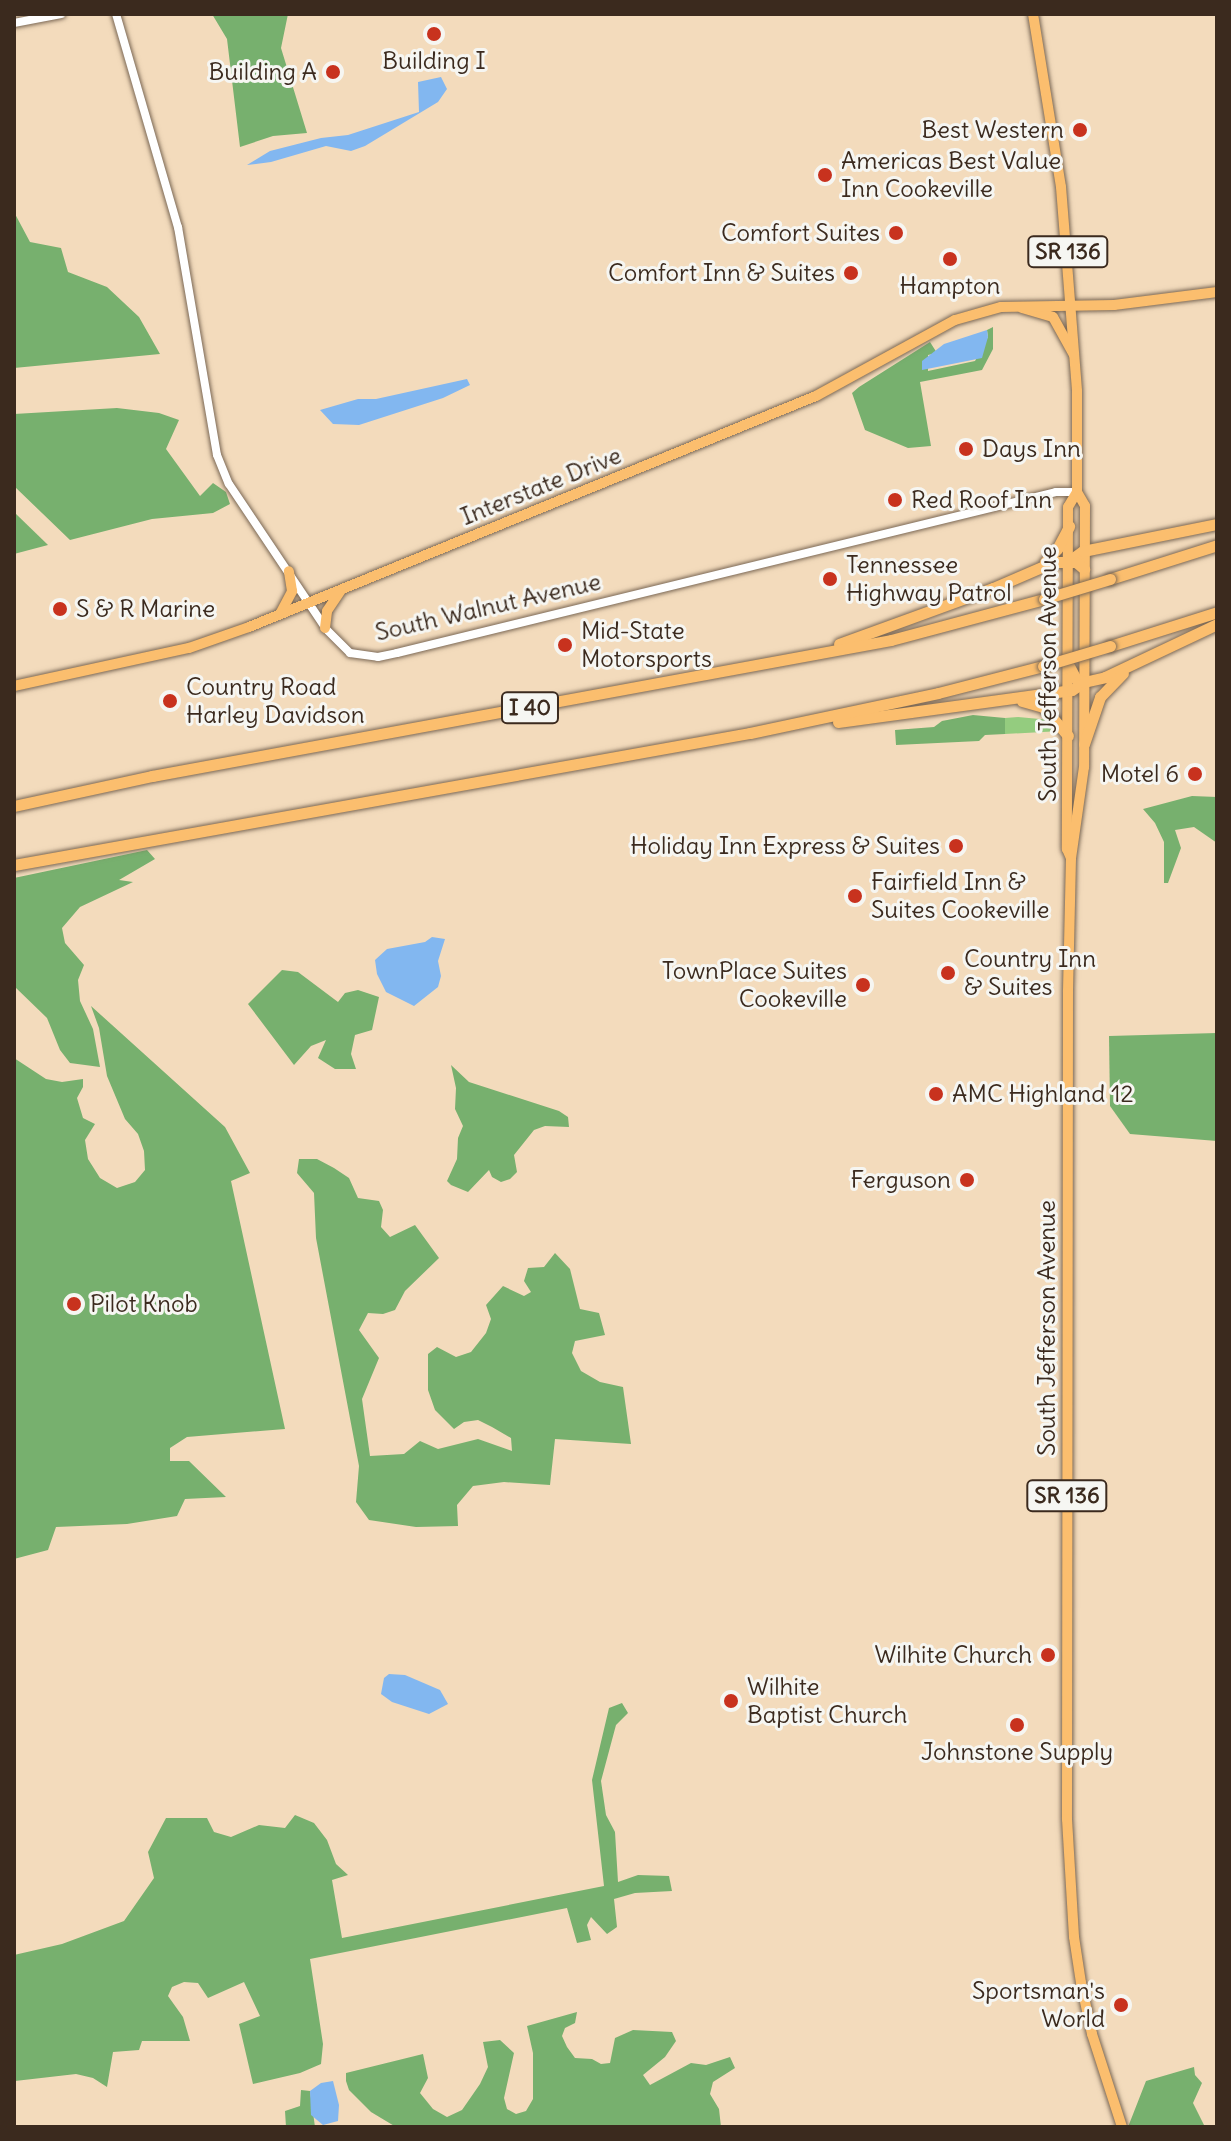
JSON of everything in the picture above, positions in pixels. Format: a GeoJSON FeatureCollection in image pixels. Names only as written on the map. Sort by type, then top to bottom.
{"type":"FeatureCollection","features":[{"type":"Feature","properties":{"kind":"highway"},"geometry":{"type":"LineString","coordinates":[[1069,561],[1083,551],[1217,524]]}},
{"type":"Feature","properties":{"kind":"highway"},"geometry":{"type":"LineString","coordinates":[[1039,569],[1057,549],[1069,526]]}},
{"type":"Feature","properties":{"kind":"highway","name":"I 40"},"geometry":{"type":"LineString","coordinates":[[14,806],[152,776],[891,640],[1044,599],[1217,545]]}},
{"type":"Feature","properties":{"kind":"highway"},"geometry":{"type":"LineString","coordinates":[[778,663],[903,623],[1056,561],[1076,562],[1084,569]]}},
{"type":"Feature","properties":{"kind":"highway"},"geometry":{"type":"LineString","coordinates":[[14,865],[750,733],[938,693],[1043,666],[1217,612]]}},
{"type":"Feature","properties":{"kind":"highway"},"geometry":{"type":"LineString","coordinates":[[750,733],[1068,691],[1084,682],[1105,677],[1217,624]]}},
{"type":"Feature","properties":{"kind":"highway"},"geometry":{"type":"LineString","coordinates":[[1084,744],[1100,697],[1111,683],[1148,657]]}},
{"type":"Feature","properties":{"kind":"highway"},"geometry":{"type":"LineString","coordinates":[[1068,664],[1076,679],[1084,682]]}},
{"type":"Feature","properties":{"kind":"highway"},"geometry":{"type":"LineString","coordinates":[[997,702],[1027,701],[1043,707],[1068,736]]}},
{"type":"Feature","properties":{"kind":"main road","name":"South Jefferson Avenue"},"geometry":{"type":"LineString","coordinates":[[1033,14],[1057,149],[1072,306],[1077,492],[1085,506],[1084,744],[1082,792],[1071,858],[1065,1343],[1069,1860],[1081,1983],[1092,2034],[1122,2127]]}},
{"type":"Feature","properties":{"kind":"main road","name":"Interstate Drive"},"geometry":{"type":"LineString","coordinates":[[14,686],[189,648],[280,614],[813,397],[946,323],[986,310],[1016,306],[1158,302],[1217,292]]}},
{"type":"Feature","properties":{"kind":"main road"},"geometry":{"type":"LineString","coordinates":[[1016,306],[1053,317],[1075,358]]}},
{"type":"Feature","properties":{"kind":"main road","name":"South Jefferson Avenue"},"geometry":{"type":"LineString","coordinates":[[1071,858],[1067,849],[1068,507],[1077,492]]}},
{"type":"Feature","properties":{"kind":"main road"},"geometry":{"type":"LineString","coordinates":[[280,614],[292,591],[289,571]]}},
{"type":"Feature","properties":{"kind":"main road"},"geometry":{"type":"LineString","coordinates":[[325,628],[327,611],[341,589]]}},
{"type":"Feature","properties":{"kind":"street"},"geometry":{"type":"LineString","coordinates":[[14,23],[61,14]]}},
{"type":"Feature","properties":{"kind":"street","name":"South Walnut Avenue"},"geometry":{"type":"LineString","coordinates":[[116,14],[178,227],[217,455],[229,484],[325,628],[350,653],[378,657],[1056,492],[1077,492]]}},
{"type":"Feature","properties":{"kind":"green space"},"geometry":{"type":"Polygon","coordinates":[[[212,14],[288,14],[281,48],[307,133],[273,136],[240,147],[227,39],[212,14]]]}},
{"type":"Feature","properties":{"kind":"green space"},"geometry":{"type":"Polygon","coordinates":[[[14,212],[30,242],[61,248],[68,272],[107,287],[139,317],[160,354],[14,368],[14,212]]]}},
{"type":"Feature","properties":{"kind":"green space"},"geometry":{"type":"Polygon","coordinates":[[[993,327],[993,349],[982,370],[920,382],[931,446],[908,448],[865,430],[852,393],[859,387],[930,342],[937,353],[928,355],[928,371],[975,361],[988,337],[987,330],[993,327]]]}},
{"type":"Feature","properties":{"kind":"green space"},"geometry":{"type":"Polygon","coordinates":[[[117,408],[159,413],[179,420],[166,449],[200,496],[213,483],[226,492],[230,504],[213,513],[152,519],[70,540],[14,486],[14,414],[117,408]]]}},
{"type":"Feature","properties":{"kind":"green space"},"geometry":{"type":"Polygon","coordinates":[[[14,512],[48,545],[14,554],[14,512]]]}},
{"type":"Feature","properties":{"kind":"green space"},"geometry":{"type":"Polygon","coordinates":[[[973,715],[1005,718],[1005,734],[985,735],[979,741],[896,745],[895,730],[934,727],[942,721],[973,715]]]}},
{"type":"Feature","properties":{"kind":"green space"},"geometry":{"type":"Polygon","coordinates":[[[1005,718],[1051,720],[1061,731],[1005,734],[1005,718]]]}},
{"type":"Feature","properties":{"kind":"green space"},"geometry":{"type":"Polygon","coordinates":[[[1192,796],[1217,797],[1217,843],[1194,827],[1175,830],[1181,848],[1168,883],[1164,883],[1164,842],[1155,823],[1143,809],[1192,796]]]}},
{"type":"Feature","properties":{"kind":"green space"},"geometry":{"type":"Polygon","coordinates":[[[147,850],[155,859],[119,880],[133,882],[80,907],[62,928],[65,943],[84,965],[78,980],[80,1001],[93,1029],[100,1067],[70,1063],[60,1050],[47,1018],[14,986],[14,878],[147,850]]]}},
{"type":"Feature","properties":{"kind":"green space"},"geometry":{"type":"Polygon","coordinates":[[[282,970],[298,972],[338,1002],[345,993],[358,990],[379,997],[372,1030],[355,1035],[351,1054],[356,1069],[335,1069],[318,1058],[326,1040],[311,1046],[294,1065],[248,1004],[282,970]]]}},
{"type":"Feature","properties":{"kind":"green space"},"geometry":{"type":"Polygon","coordinates":[[[91,1006],[225,1127],[250,1173],[231,1181],[285,1429],[187,1437],[170,1448],[170,1461],[189,1461],[226,1497],[185,1499],[177,1516],[127,1524],[56,1527],[48,1550],[14,1559],[14,1058],[46,1079],[62,1082],[83,1079],[83,1087],[77,1098],[83,1118],[95,1124],[85,1140],[88,1159],[100,1178],[117,1188],[135,1182],[145,1170],[144,1151],[138,1134],[125,1119],[107,1076],[99,1028],[91,1006]]]}},
{"type":"Feature","properties":{"kind":"green space"},"geometry":{"type":"Polygon","coordinates":[[[1217,1033],[1217,1141],[1130,1134],[1110,1106],[1109,1036],[1217,1033]]]}},
{"type":"Feature","properties":{"kind":"green space"},"geometry":{"type":"Polygon","coordinates":[[[451,1065],[469,1082],[559,1111],[568,1117],[569,1127],[545,1126],[534,1130],[514,1155],[517,1172],[510,1179],[501,1182],[492,1177],[489,1170],[468,1192],[451,1185],[447,1181],[457,1159],[458,1138],[463,1126],[455,1109],[456,1088],[451,1065]]]}},
{"type":"Feature","properties":{"kind":"green space"},"geometry":{"type":"Polygon","coordinates":[[[299,1159],[317,1159],[349,1178],[358,1198],[379,1201],[383,1210],[381,1227],[390,1237],[415,1225],[439,1258],[405,1291],[395,1310],[383,1314],[368,1313],[359,1330],[379,1358],[362,1399],[370,1456],[404,1454],[420,1441],[438,1449],[478,1439],[512,1451],[511,1438],[492,1427],[478,1420],[464,1422],[454,1429],[435,1410],[428,1390],[428,1354],[437,1347],[456,1357],[471,1352],[486,1333],[491,1319],[486,1305],[503,1286],[524,1296],[531,1292],[524,1281],[528,1268],[544,1267],[555,1253],[570,1269],[580,1309],[599,1313],[605,1335],[575,1341],[572,1353],[581,1371],[600,1382],[623,1387],[631,1444],[555,1439],[550,1485],[504,1482],[473,1486],[457,1505],[458,1526],[416,1527],[369,1520],[356,1502],[359,1466],[316,1238],[314,1193],[297,1173],[299,1159]]]}},
{"type":"Feature","properties":{"kind":"green space"},"geometry":{"type":"Polygon","coordinates":[[[622,1703],[628,1713],[616,1725],[601,1781],[606,1815],[615,1832],[618,1882],[638,1875],[669,1876],[672,1891],[635,1893],[614,1899],[617,1927],[607,1934],[591,1917],[587,1925],[591,1940],[577,1943],[567,1908],[310,1959],[323,2044],[321,2064],[300,2073],[253,2084],[239,2024],[260,2016],[244,1982],[208,1998],[198,1983],[184,1982],[172,1987],[168,1996],[183,2017],[190,2041],[142,2041],[139,2050],[113,2052],[107,2087],[93,2078],[76,2074],[15,2081],[14,1955],[62,1944],[124,1921],[154,1878],[148,1852],[166,1818],[207,1818],[214,1832],[231,1837],[259,1825],[285,1828],[295,1815],[314,1823],[327,1840],[336,1864],[348,1875],[332,1880],[342,1938],[604,1886],[592,1780],[609,1708],[622,1703]]]}},
{"type":"Feature","properties":{"kind":"green space"},"geometry":{"type":"Polygon","coordinates":[[[577,2012],[575,2023],[565,2028],[562,2036],[567,2047],[575,2058],[592,2059],[601,2064],[610,2063],[615,2038],[633,2030],[672,2032],[676,2041],[665,2057],[643,2075],[650,2085],[691,2063],[706,2065],[730,2057],[735,2068],[713,2082],[710,2094],[719,2109],[721,2127],[396,2127],[371,2112],[349,2090],[346,2081],[346,2073],[423,2054],[428,2078],[420,2093],[433,2109],[447,2117],[462,2110],[480,2084],[488,2067],[483,2042],[500,2040],[514,2053],[504,2098],[507,2109],[516,2114],[526,2111],[533,2099],[533,2053],[527,2026],[577,2012]]]}},
{"type":"Feature","properties":{"kind":"green space"},"geometry":{"type":"Polygon","coordinates":[[[1194,2067],[1195,2075],[1202,2083],[1193,2103],[1205,2127],[1128,2127],[1146,2081],[1194,2067]]]}},
{"type":"Feature","properties":{"kind":"green space"},"geometry":{"type":"Polygon","coordinates":[[[301,2090],[310,2091],[315,2127],[286,2127],[285,2111],[300,2106],[301,2090]]]}},
{"type":"Feature","properties":{"kind":"water"},"geometry":{"type":"Polygon","coordinates":[[[441,77],[447,89],[438,102],[365,146],[351,151],[326,146],[271,162],[247,165],[270,151],[321,138],[348,135],[419,112],[418,82],[441,77]]]}},
{"type":"Feature","properties":{"kind":"water"},"geometry":{"type":"Polygon","coordinates":[[[987,330],[982,358],[922,370],[922,361],[944,344],[987,330]]]}},
{"type":"Feature","properties":{"kind":"water"},"geometry":{"type":"Polygon","coordinates":[[[467,379],[470,385],[443,398],[359,425],[333,424],[320,410],[358,399],[376,399],[467,379]]]}},
{"type":"Feature","properties":{"kind":"water"},"geometry":{"type":"Polygon","coordinates":[[[432,937],[445,939],[438,961],[441,976],[438,987],[414,1006],[386,992],[377,974],[375,960],[387,949],[425,942],[432,937]]]}},
{"type":"Feature","properties":{"kind":"water"},"geometry":{"type":"Polygon","coordinates":[[[389,1674],[405,1675],[440,1690],[448,1704],[429,1714],[392,1702],[381,1694],[384,1678],[389,1674]]]}},
{"type":"Feature","properties":{"kind":"water"},"geometry":{"type":"Polygon","coordinates":[[[333,2081],[339,2105],[338,2121],[323,2125],[311,2115],[310,2091],[321,2083],[333,2081]]]}},
{"type":"Feature","properties":{"kind":"place","name":"Building I"},"geometry":{"type":"Point","coordinates":[434,34]}},
{"type":"Feature","properties":{"kind":"place","name":"Building A"},"geometry":{"type":"Point","coordinates":[333,72]}},
{"type":"Feature","properties":{"kind":"place","name":"Best Western"},"geometry":{"type":"Point","coordinates":[1080,130]}},
{"type":"Feature","properties":{"kind":"place","name":"Americas Best Value Inn Cookeville"},"geometry":{"type":"Point","coordinates":[825,175]}},
{"type":"Feature","properties":{"kind":"place","name":"Comfort Suites"},"geometry":{"type":"Point","coordinates":[896,233]}},
{"type":"Feature","properties":{"kind":"place","name":"Hampton"},"geometry":{"type":"Point","coordinates":[950,259]}},
{"type":"Feature","properties":{"kind":"place","name":"Comfort Inn & Suites"},"geometry":{"type":"Point","coordinates":[851,273]}},
{"type":"Feature","properties":{"kind":"place","name":"Days Inn"},"geometry":{"type":"Point","coordinates":[966,449]}},
{"type":"Feature","properties":{"kind":"place","name":"Red Roof Inn"},"geometry":{"type":"Point","coordinates":[895,500]}},
{"type":"Feature","properties":{"kind":"place","name":"Tennessee Highway Patrol"},"geometry":{"type":"Point","coordinates":[830,579]}},
{"type":"Feature","properties":{"kind":"place","name":"S & R Marine"},"geometry":{"type":"Point","coordinates":[60,609]}},
{"type":"Feature","properties":{"kind":"place","name":"Mid-State Motorsports"},"geometry":{"type":"Point","coordinates":[565,645]}},
{"type":"Feature","properties":{"kind":"place","name":"Country Road Harley Davidson"},"geometry":{"type":"Point","coordinates":[170,701]}},
{"type":"Feature","properties":{"kind":"place","name":"Motel 6"},"geometry":{"type":"Point","coordinates":[1195,774]}},
{"type":"Feature","properties":{"kind":"place","name":"Holiday Inn Express & Suites"},"geometry":{"type":"Point","coordinates":[956,846]}},
{"type":"Feature","properties":{"kind":"place","name":"Fairfield Inn & Suites Cookeville"},"geometry":{"type":"Point","coordinates":[855,896]}},
{"type":"Feature","properties":{"kind":"place","name":"Country Inn & Suites"},"geometry":{"type":"Point","coordinates":[948,973]}},
{"type":"Feature","properties":{"kind":"place","name":"TownPlace Suites Cookeville"},"geometry":{"type":"Point","coordinates":[863,985]}},
{"type":"Feature","properties":{"kind":"place","name":"AMC Highland 12"},"geometry":{"type":"Point","coordinates":[936,1094]}},
{"type":"Feature","properties":{"kind":"place","name":"Ferguson"},"geometry":{"type":"Point","coordinates":[967,1180]}},
{"type":"Feature","properties":{"kind":"place","name":"Pilot Knob"},"geometry":{"type":"Point","coordinates":[74,1304]}},
{"type":"Feature","properties":{"kind":"place","name":"Wilhite Church"},"geometry":{"type":"Point","coordinates":[1048,1655]}},
{"type":"Feature","properties":{"kind":"place","name":"Wilhite Baptist Church"},"geometry":{"type":"Point","coordinates":[731,1701]}},
{"type":"Feature","properties":{"kind":"place","name":"Johnstone Supply"},"geometry":{"type":"Point","coordinates":[1017,1725]}},
{"type":"Feature","properties":{"kind":"place","name":"Sportsman's World"},"geometry":{"type":"Point","coordinates":[1121,2005]}}]}
